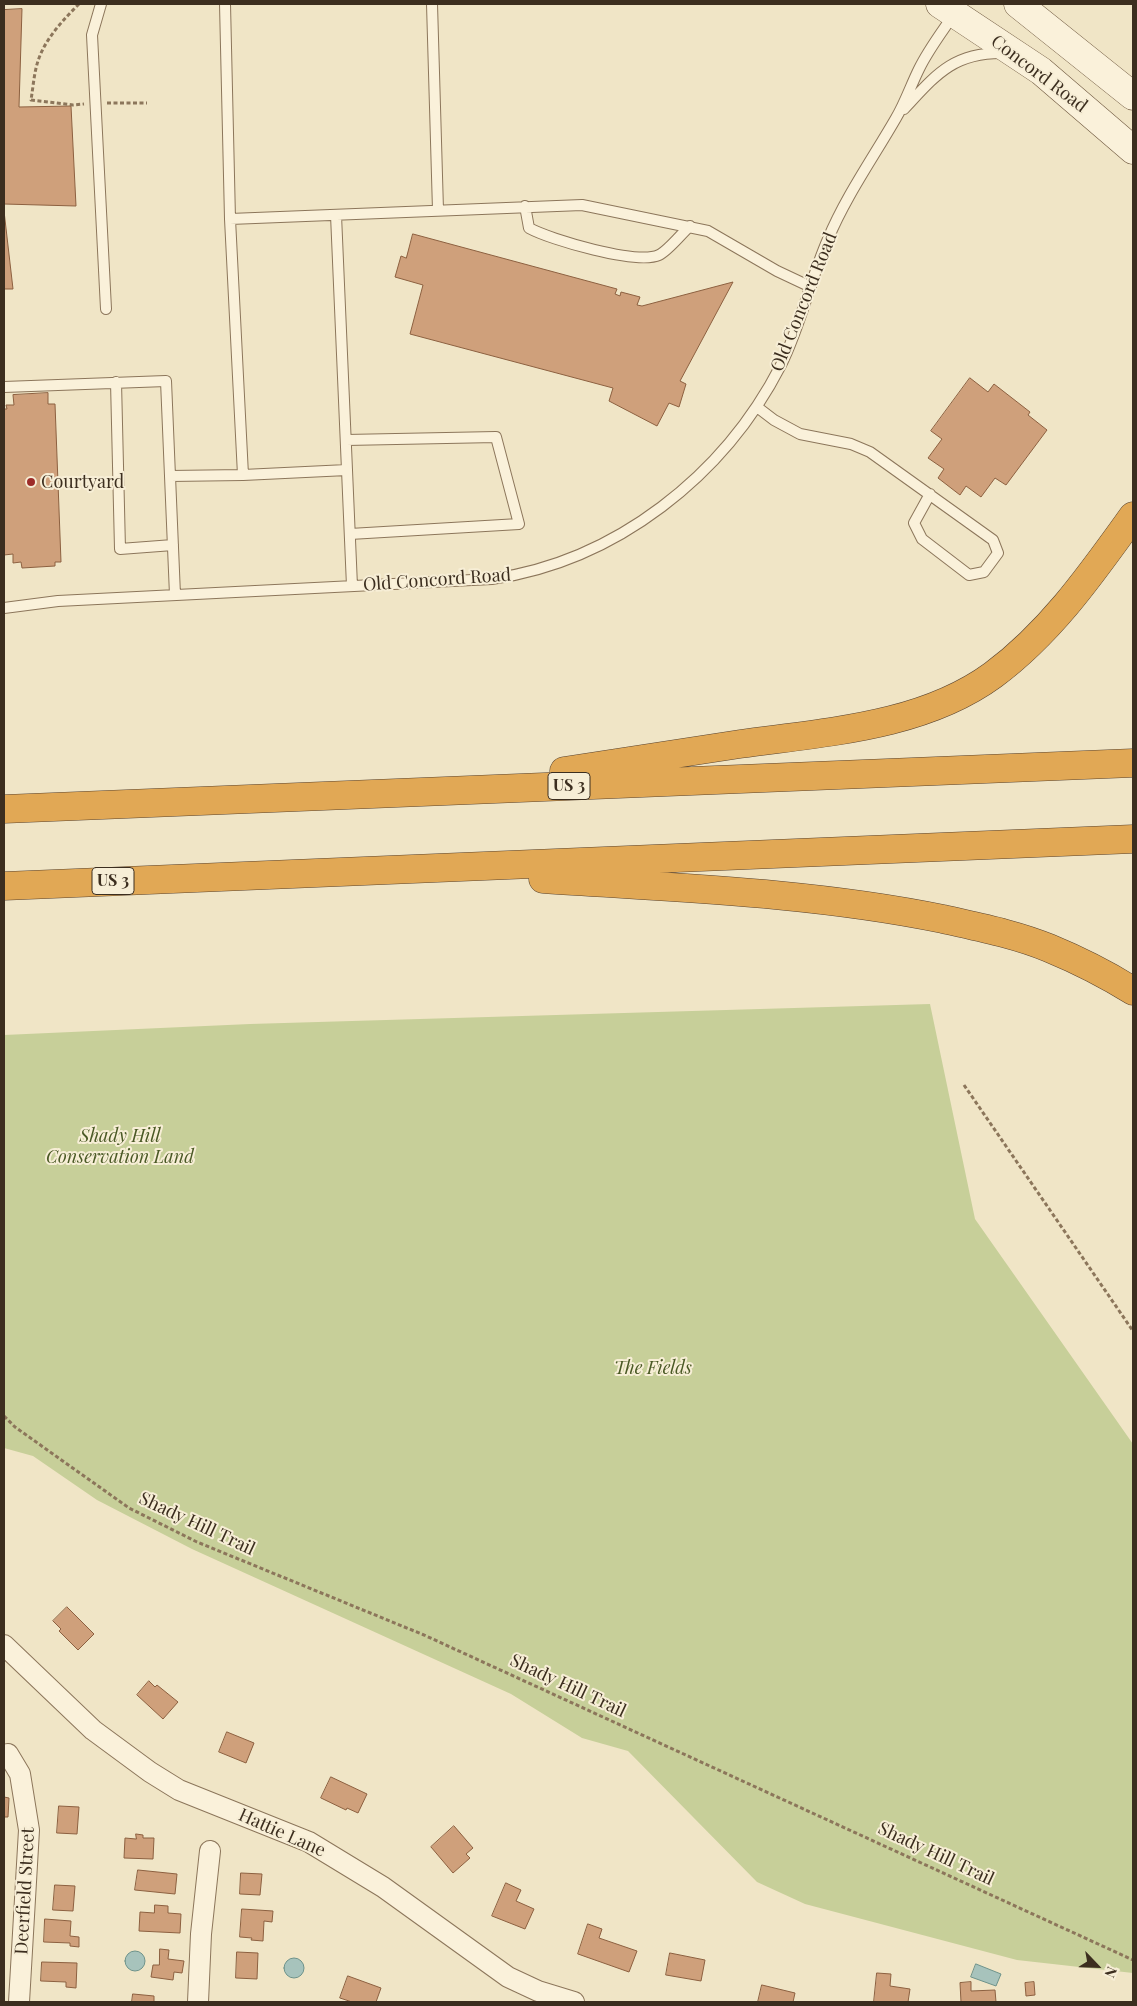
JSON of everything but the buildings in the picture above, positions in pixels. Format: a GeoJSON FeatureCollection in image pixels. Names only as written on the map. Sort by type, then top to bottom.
{"type":"FeatureCollection","features":[{"type":"Feature","properties":{"kind":"highway"},"geometry":{"type":"LineString","coordinates":[[430,792],[830,732],[893,720],[931,707],[993,675],[1027,646],[1064,609],[1133,516]]}},
{"type":"Feature","properties":{"kind":"highway","name":"US 3"},"geometry":{"type":"LineString","coordinates":[[4,809],[1133,763]]}},
{"type":"Feature","properties":{"kind":"highway","name":"US 3"},"geometry":{"type":"LineString","coordinates":[[4,886],[1133,839]]}},
{"type":"Feature","properties":{"kind":"highway"},"geometry":{"type":"LineString","coordinates":[[409,870],[802,897],[901,910],[979,927],[1047,947],[1100,971],[1133,991]]}},
{"type":"Feature","properties":{"kind":"main road","name":"Concord Road"},"geometry":{"type":"LineString","coordinates":[[952,7],[1061,88],[1133,150]]}},
{"type":"Feature","properties":{"kind":"main road"},"geometry":{"type":"LineString","coordinates":[[1030,9],[1133,96]]}},
{"type":"Feature","properties":{"kind":"street","name":"Hattie Lane"},"geometry":{"type":"LineString","coordinates":[[4,1645],[93,1730],[150,1772],[179,1790],[310,1842],[383,1887],[508,1977],[538,1991],[574,2002]]}},
{"type":"Feature","properties":{"kind":"street","name":"Deerfield Street"},"geometry":{"type":"LineString","coordinates":[[8,1754],[20,1774],[30,1830],[18,2002]]}},
{"type":"Feature","properties":{"kind":"street"},"geometry":{"type":"LineString","coordinates":[[198,2002],[201,1934],[210,1851]]}},
{"type":"Feature","properties":{"kind":"lane"},"geometry":{"type":"LineString","coordinates":[[101,4],[92,35],[106,309]]}},
{"type":"Feature","properties":{"kind":"lane"},"geometry":{"type":"LineString","coordinates":[[226,4],[230,219],[243,475]]}},
{"type":"Feature","properties":{"kind":"lane"},"geometry":{"type":"LineString","coordinates":[[432,4],[438,210]]}},
{"type":"Feature","properties":{"kind":"lane","name":"Old Concord Road"},"geometry":{"type":"LineString","coordinates":[[4,608],[58,601],[352,586],[516,575],[587,551],[637,524],[684,489],[722,454],[756,407],[790,345],[826,245],[841,210],[898,116],[920,67],[952,7]]}},
{"type":"Feature","properties":{"kind":"lane","name":"Old Concord Road"},"geometry":{"type":"LineString","coordinates":[[898,116],[922,90],[954,62],[968,56],[983,54],[1016,54]]}},
{"type":"Feature","properties":{"kind":"lane"},"geometry":{"type":"LineString","coordinates":[[230,219],[582,205],[690,226],[720,237],[777,272],[811,287]]}},
{"type":"Feature","properties":{"kind":"lane"},"geometry":{"type":"LineString","coordinates":[[525,206],[529,228],[544,236],[572,244],[640,258],[660,255],[690,226]]}},
{"type":"Feature","properties":{"kind":"lane"},"geometry":{"type":"LineString","coordinates":[[336,215],[352,586]]}},
{"type":"Feature","properties":{"kind":"lane"},"geometry":{"type":"LineString","coordinates":[[4,387],[166,381],[175,595]]}},
{"type":"Feature","properties":{"kind":"lane"},"geometry":{"type":"LineString","coordinates":[[116,382],[120,549],[173,545]]}},
{"type":"Feature","properties":{"kind":"lane"},"geometry":{"type":"LineString","coordinates":[[756,407],[788,429],[813,438],[850,444],[870,452],[930,494],[993,540],[998,553],[984,572],[969,575],[922,539],[914,523],[930,494]]}},
{"type":"Feature","properties":{"kind":"lane"},"geometry":{"type":"LineString","coordinates":[[346,440],[496,438],[520,524],[350,534]]}},
{"type":"Feature","properties":{"kind":"lane"},"geometry":{"type":"LineString","coordinates":[[170,476],[347,470]]}},
{"type":"Feature","properties":{"kind":"path"},"geometry":{"type":"LineString","coordinates":[[79,4],[67,15],[46,42],[37,62],[31,100],[73,105],[146,103]]}},
{"type":"Feature","properties":{"kind":"path"},"geometry":{"type":"LineString","coordinates":[[964,1085],[1133,1331]]}},
{"type":"Feature","properties":{"kind":"path","name":"Shady Hill Trail"},"geometry":{"type":"LineString","coordinates":[[4,1416],[29,1438],[129,1508],[197,1542],[424,1635],[1133,1960]]}},
{"type":"Feature","properties":{"kind":"green space","name":"The Fields"},"geometry":{"type":"Polygon","coordinates":[[[930,1004],[975,1219],[1133,1444],[1133,1973],[1017,1960],[805,1904],[757,1882],[628,1751],[582,1738],[511,1694],[192,1549],[97,1500],[33,1456],[4,1448],[4,1035],[250,1024],[930,1004]]]}},
{"type":"Feature","properties":{"kind":"water"},"geometry":{"type":"Polygon","coordinates":[[[135,1951],[142,1954],[145,1961],[142,1968],[135,1971],[128,1968],[125,1961],[128,1954],[135,1951]]]}},
{"type":"Feature","properties":{"kind":"water"},"geometry":{"type":"Polygon","coordinates":[[[294,1958],[301,1961],[304,1968],[301,1975],[294,1978],[287,1975],[284,1968],[287,1961],[294,1958]]]}},
{"type":"Feature","properties":{"kind":"water"},"geometry":{"type":"Polygon","coordinates":[[[976,1964],[1001,1974],[996,1986],[971,1977],[976,1964]]]}},
{"type":"Feature","properties":{"kind":"place","name":"Courtyard"},"geometry":{"type":"Point","coordinates":[31,482]}},
{"type":"Feature","properties":{"kind":"park label","name":"Shady Hill Conservation Land"},"geometry":{"type":"Point","coordinates":[120,1146]}}]}
